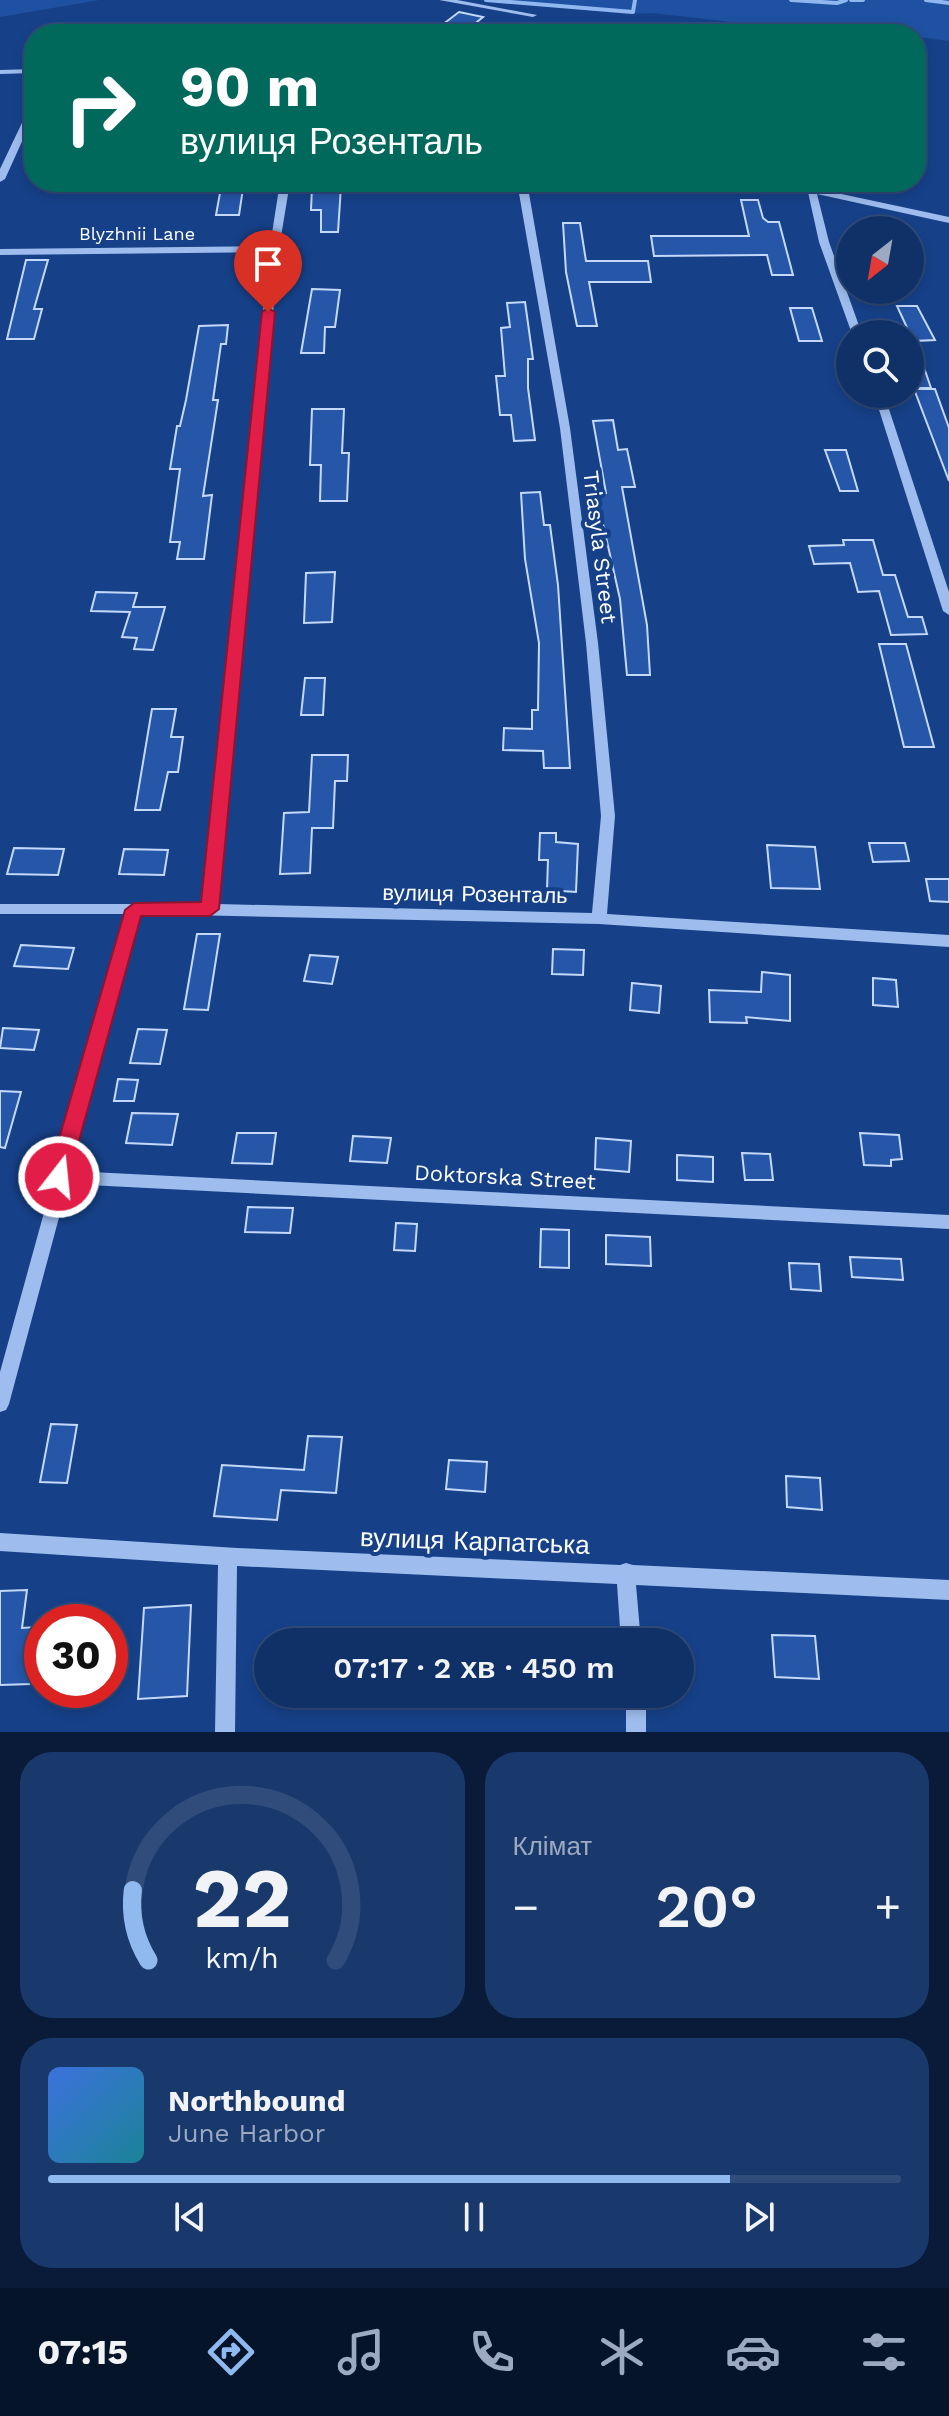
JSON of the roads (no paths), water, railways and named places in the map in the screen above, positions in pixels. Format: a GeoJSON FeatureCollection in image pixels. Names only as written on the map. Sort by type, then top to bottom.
{"type":"FeatureCollection","features":[{"type":"Feature","properties":{"kind":"street"},"geometry":{"type":"LineString","coordinates":[[443,0],[533,15]]}},
{"type":"Feature","properties":{"kind":"street"},"geometry":{"type":"LineString","coordinates":[[0,72],[24,71]]}},
{"type":"Feature","properties":{"kind":"street"},"geometry":{"type":"LineString","coordinates":[[0,179],[24,127]]}},
{"type":"Feature","properties":{"kind":"street"},"geometry":{"type":"LineString","coordinates":[[210,909],[274,249],[283,192]]}},
{"type":"Feature","properties":{"kind":"street","name":"Triasyla Street"},"geometry":{"type":"LineString","coordinates":[[524,192],[565,428],[592,643],[608,816],[599,919]]}},
{"type":"Feature","properties":{"kind":"street"},"geometry":{"type":"LineString","coordinates":[[817,192],[824,242],[852,320]]}},
{"type":"Feature","properties":{"kind":"street"},"geometry":{"type":"LineString","coordinates":[[839,192],[949,220]]}},
{"type":"Feature","properties":{"kind":"street","name":"Blyzhnii Lane"},"geometry":{"type":"LineString","coordinates":[[0,252],[274,249]]}},
{"type":"Feature","properties":{"kind":"street"},"geometry":{"type":"LineString","coordinates":[[884,408],[949,611]]}},
{"type":"Feature","properties":{"kind":"street","name":"вулиця Розенталь"},"geometry":{"type":"LineString","coordinates":[[0,909],[210,909],[599,919],[949,941]]}},
{"type":"Feature","properties":{"kind":"street"},"geometry":{"type":"LineString","coordinates":[[0,1404],[59,1177],[134,910]]}},
{"type":"Feature","properties":{"kind":"street","name":"Doktorska Street"},"geometry":{"type":"LineString","coordinates":[[59,1177],[949,1222]]}},
{"type":"Feature","properties":{"kind":"street","name":"вулиця Карпатська"},"geometry":{"type":"LineString","coordinates":[[0,1542],[228,1560],[626,1572],[949,1590]]}},
{"type":"Feature","properties":{"kind":"street"},"geometry":{"type":"LineString","coordinates":[[225,1732],[228,1560]]}},
{"type":"Feature","properties":{"kind":"street"},"geometry":{"type":"LineString","coordinates":[[626,1572],[630,1628]]}},
{"type":"Feature","properties":{"kind":"street"},"geometry":{"type":"LineString","coordinates":[[636,1708],[636,1732]]}},
{"type":"Feature","properties":{"kind":"waterway"},"geometry":{"type":"LineString","coordinates":[[486,0],[633,12],[635,0]]}},
{"type":"Feature","properties":{"kind":"waterway"},"geometry":{"type":"LineString","coordinates":[[791,0],[837,3],[846,0]]}},
{"type":"Feature","properties":{"kind":"waterway"},"geometry":{"type":"LineString","coordinates":[[851,0],[863,0]]}},
{"type":"Feature","properties":{"kind":"waterway"},"geometry":{"type":"LineString","coordinates":[[926,0],[949,3]]}}]}
